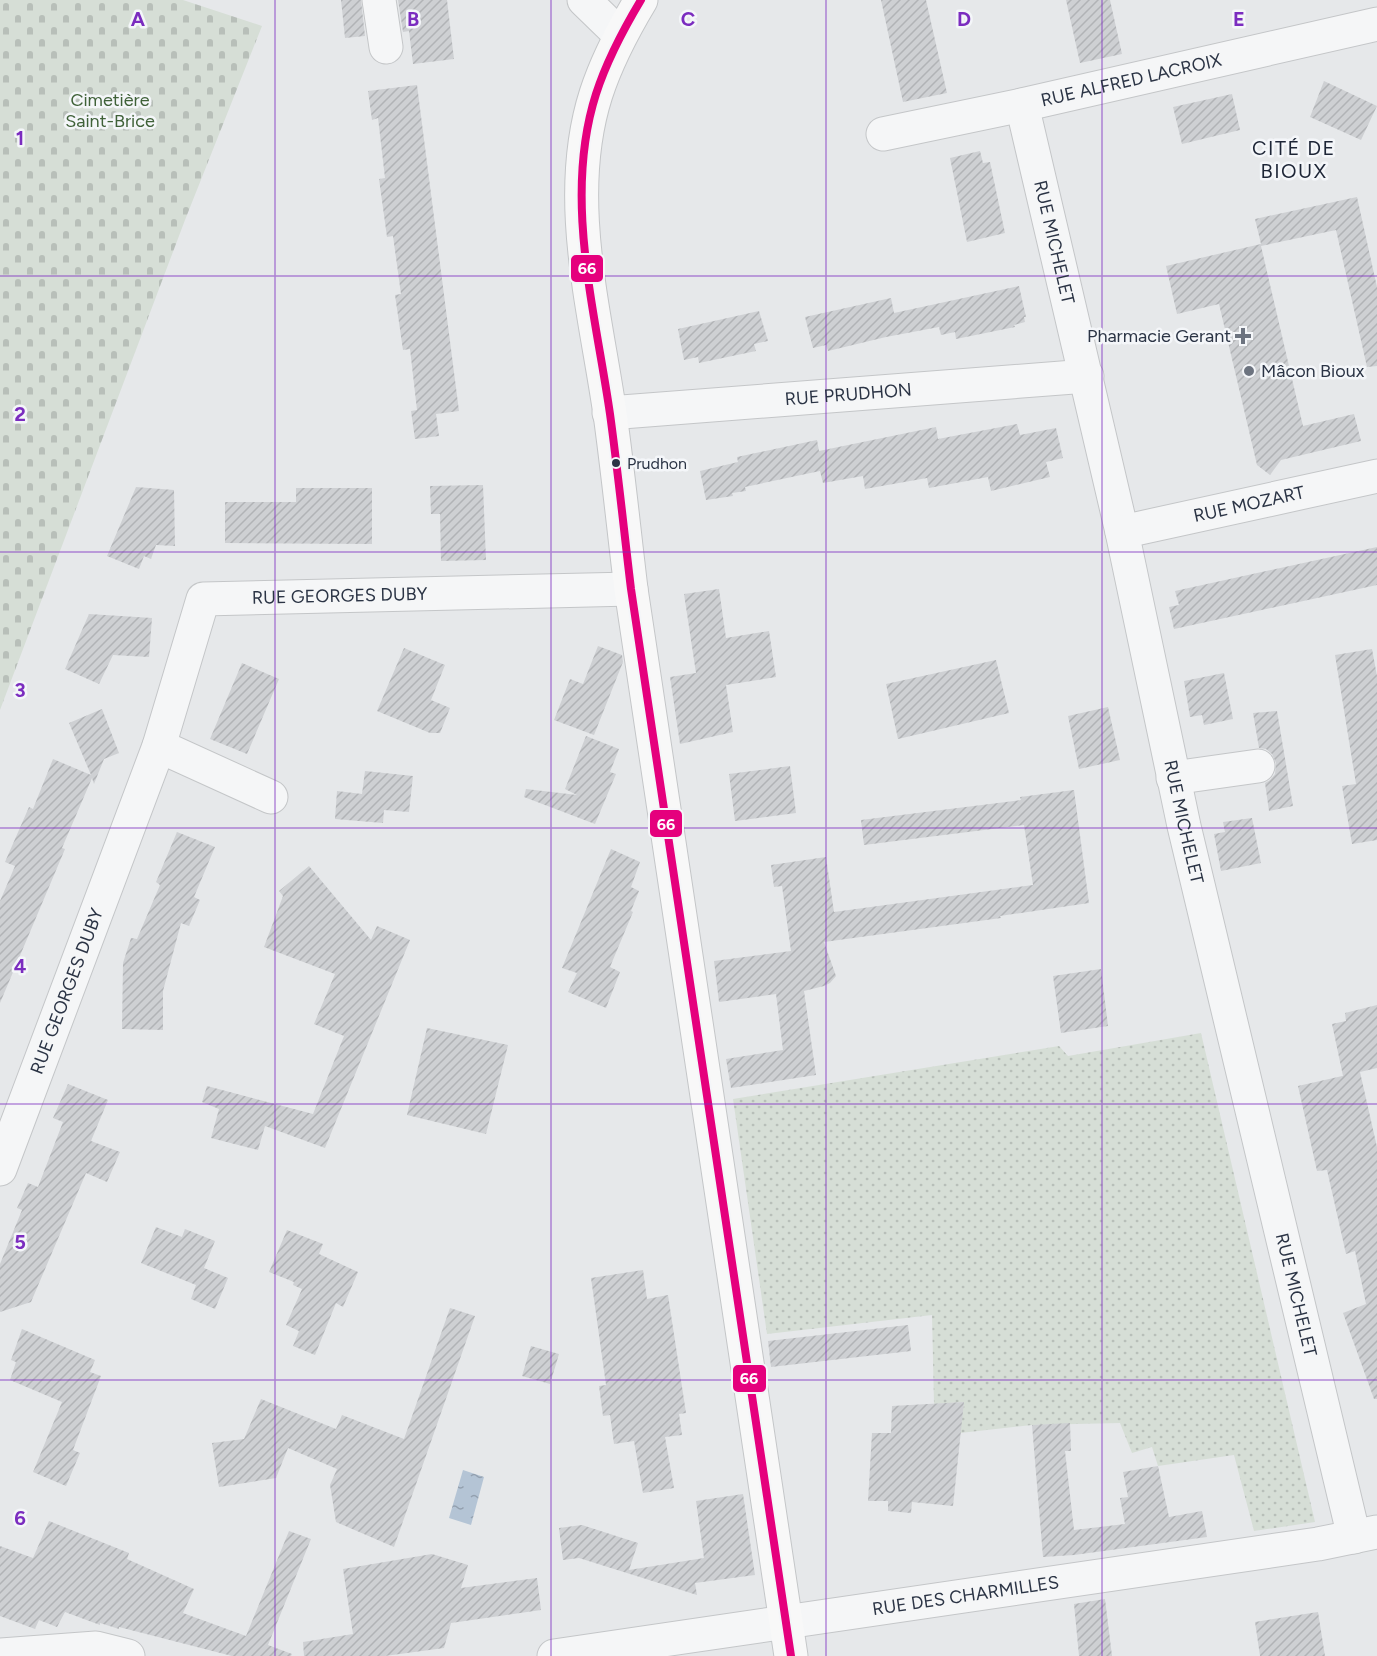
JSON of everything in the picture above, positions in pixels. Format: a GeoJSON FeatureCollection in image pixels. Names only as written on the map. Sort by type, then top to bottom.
{"type":"FeatureCollection","features":[{"type":"Feature","properties":{"kind":"main road"},"geometry":{"type":"LineString","coordinates":[[641,0],[620,35],[591,114],[584,155],[582,199],[584,242],[609,413],[631,590],[791,1656]]}},
{"type":"Feature","properties":{"kind":"street"},"geometry":{"type":"LineString","coordinates":[[380,0],[386,47]]}},
{"type":"Feature","properties":{"kind":"street"},"geometry":{"type":"LineString","coordinates":[[584,0],[620,35]]}},
{"type":"Feature","properties":{"kind":"street","name":"RUE ALFRED LACROIX"},"geometry":{"type":"LineString","coordinates":[[883,134],[1022,105],[1377,24]]}},
{"type":"Feature","properties":{"kind":"street","name":"RUE MICHELET"},"geometry":{"type":"LineString","coordinates":[[1022,105],[1087,376],[1173,778],[1366,1535]]}},
{"type":"Feature","properties":{"kind":"street","name":"RUE PRUDHON"},"geometry":{"type":"LineString","coordinates":[[609,413],[1087,376]]}},
{"type":"Feature","properties":{"kind":"street","name":"RUE MOZART"},"geometry":{"type":"LineString","coordinates":[[1122,532],[1377,476]]}},
{"type":"Feature","properties":{"kind":"street","name":"RUE GEORGES DUBY"},"geometry":{"type":"LineString","coordinates":[[0,1169],[159,746],[204,599],[631,590]]}},
{"type":"Feature","properties":{"kind":"street"},"geometry":{"type":"LineString","coordinates":[[159,746],[271,797]]}},
{"type":"Feature","properties":{"kind":"street"},"geometry":{"type":"LineString","coordinates":[[1173,778],[1258,766]]}},
{"type":"Feature","properties":{"kind":"street","name":"RUE DES CHARMILLES"},"geometry":{"type":"LineString","coordinates":[[554,1656],[1366,1535]]}},
{"type":"Feature","properties":{"kind":"street"},"geometry":{"type":"LineString","coordinates":[[0,1655],[96,1648],[128,1656]]}},
{"type":"Feature","properties":{"kind":"green space","name":"Cimetière Saint-Brice"},"geometry":{"type":"Polygon","coordinates":[[[0,0],[183,0],[262,26],[185,220],[0,710],[0,0]]]}},
{"type":"Feature","properties":{"kind":"green space"},"geometry":{"type":"Polygon","coordinates":[[[1201,1033],[1315,1522],[1254,1531],[1234,1455],[1158,1466],[1152,1447],[1132,1453],[1120,1423],[1032,1425],[960,1433],[964,1402],[934,1404],[932,1315],[767,1334],[733,1099],[1059,1046],[1068,1056],[1201,1033]]]}},
{"type":"Feature","properties":{"kind":"water"},"geometry":{"type":"Polygon","coordinates":[[[463,1470],[484,1477],[471,1525],[449,1518],[463,1470]]]}},
{"type":"Feature","properties":{"kind":"building"},"geometry":{"type":"Polygon","coordinates":[[[341,0],[361,0],[365,36],[345,38],[341,0]]]}},
{"type":"Feature","properties":{"kind":"building"},"geometry":{"type":"Polygon","coordinates":[[[398,0],[447,0],[454,59],[413,64],[409,31],[403,32],[398,0]]]}},
{"type":"Feature","properties":{"kind":"building"},"geometry":{"type":"Polygon","coordinates":[[[881,0],[926,0],[947,93],[903,102],[881,0]]]}},
{"type":"Feature","properties":{"kind":"building"},"geometry":{"type":"Polygon","coordinates":[[[1066,0],[1110,0],[1122,54],[1080,63],[1066,0]]]}},
{"type":"Feature","properties":{"kind":"building"},"geometry":{"type":"Polygon","coordinates":[[[1324,81],[1377,106],[1361,140],[1310,117],[1324,81]]]}},
{"type":"Feature","properties":{"kind":"building"},"geometry":{"type":"Polygon","coordinates":[[[417,85],[459,411],[436,414],[439,436],[415,439],[411,411],[417,410],[410,349],[403,350],[395,295],[401,294],[393,236],[387,237],[379,179],[385,178],[378,118],[372,120],[368,91],[417,85]]]}},
{"type":"Feature","properties":{"kind":"building"},"geometry":{"type":"Polygon","coordinates":[[[1232,94],[1240,130],[1182,144],[1173,107],[1232,94]]]}},
{"type":"Feature","properties":{"kind":"building"},"geometry":{"type":"Polygon","coordinates":[[[980,151],[983,163],[990,162],[1005,233],[967,242],[950,158],[980,151]]]}},
{"type":"Feature","properties":{"kind":"building"},"geometry":{"type":"Polygon","coordinates":[[[1357,197],[1377,287],[1377,366],[1367,367],[1336,230],[1261,246],[1303,426],[1354,414],[1361,441],[1281,460],[1270,475],[1257,465],[1219,304],[1177,314],[1166,266],[1261,244],[1255,219],[1357,197]]]}},
{"type":"Feature","properties":{"kind":"building"},"geometry":{"type":"Polygon","coordinates":[[[1019,286],[1026,317],[1024,317],[1025,322],[1014,325],[1015,327],[956,339],[955,332],[941,335],[939,327],[828,351],[826,345],[813,348],[805,317],[891,298],[894,313],[1019,286]]]}},
{"type":"Feature","properties":{"kind":"building"},"geometry":{"type":"Polygon","coordinates":[[[759,311],[768,341],[754,344],[756,351],[699,363],[698,357],[684,360],[678,329],[759,311]]]}},
{"type":"Feature","properties":{"kind":"building"},"geometry":{"type":"Polygon","coordinates":[[[1017,424],[1020,435],[1056,428],[1063,458],[1046,462],[1050,477],[991,491],[988,477],[929,488],[927,478],[865,489],[863,476],[823,483],[820,471],[745,487],[746,491],[732,493],[733,496],[706,500],[700,471],[738,462],[737,457],[817,440],[819,451],[936,427],[938,439],[1017,424]]]}},
{"type":"Feature","properties":{"kind":"building"},"geometry":{"type":"Polygon","coordinates":[[[483,485],[486,560],[441,561],[440,514],[431,514],[430,486],[483,485]]]}},
{"type":"Feature","properties":{"kind":"building"},"geometry":{"type":"Polygon","coordinates":[[[136,487],[174,490],[175,546],[156,545],[151,559],[144,556],[139,569],[107,556],[136,487]]]}},
{"type":"Feature","properties":{"kind":"building"},"geometry":{"type":"Polygon","coordinates":[[[296,488],[372,488],[372,544],[225,543],[225,502],[296,502],[296,488]]]}},
{"type":"Feature","properties":{"kind":"building"},"geometry":{"type":"Polygon","coordinates":[[[1377,547],[1377,585],[1174,629],[1169,607],[1179,605],[1175,591],[1377,547]]]}},
{"type":"Feature","properties":{"kind":"building"},"geometry":{"type":"Polygon","coordinates":[[[719,589],[726,638],[769,631],[776,677],[726,685],[733,732],[680,744],[670,677],[696,673],[684,594],[719,589]]]}},
{"type":"Feature","properties":{"kind":"building"},"geometry":{"type":"Polygon","coordinates":[[[89,614],[152,618],[149,657],[113,655],[99,684],[65,669],[89,614]]]}},
{"type":"Feature","properties":{"kind":"building"},"geometry":{"type":"Polygon","coordinates":[[[598,646],[622,655],[623,662],[594,735],[554,720],[570,679],[583,684],[598,646]]]}},
{"type":"Feature","properties":{"kind":"building"},"geometry":{"type":"Polygon","coordinates":[[[404,648],[445,665],[431,700],[450,708],[440,733],[430,733],[377,711],[404,648]]]}},
{"type":"Feature","properties":{"kind":"building"},"geometry":{"type":"Polygon","coordinates":[[[1372,649],[1377,676],[1377,840],[1352,844],[1342,786],[1356,784],[1335,655],[1372,649]]]}},
{"type":"Feature","properties":{"kind":"building"},"geometry":{"type":"Polygon","coordinates":[[[996,660],[1009,713],[898,739],[886,684],[996,660]]]}},
{"type":"Feature","properties":{"kind":"building"},"geometry":{"type":"Polygon","coordinates":[[[242,663],[279,679],[247,754],[210,739],[242,663]]]}},
{"type":"Feature","properties":{"kind":"building"},"geometry":{"type":"Polygon","coordinates":[[[1224,673],[1233,719],[1204,725],[1202,715],[1190,717],[1184,681],[1224,673]]]}},
{"type":"Feature","properties":{"kind":"building"},"geometry":{"type":"Polygon","coordinates":[[[1108,707],[1120,760],[1079,769],[1068,716],[1108,707]]]}},
{"type":"Feature","properties":{"kind":"building"},"geometry":{"type":"Polygon","coordinates":[[[102,709],[119,753],[104,759],[94,784],[92,778],[62,848],[65,849],[0,1003],[0,901],[15,866],[5,862],[29,807],[33,809],[53,759],[91,775],[69,723],[102,709]]]}},
{"type":"Feature","properties":{"kind":"building"},"geometry":{"type":"Polygon","coordinates":[[[1277,711],[1293,806],[1269,811],[1265,783],[1275,774],[1276,763],[1272,754],[1266,749],[1259,748],[1253,713],[1277,711]]]}},
{"type":"Feature","properties":{"kind":"building"},"geometry":{"type":"Polygon","coordinates":[[[586,736],[619,749],[610,772],[616,774],[595,824],[524,797],[526,789],[577,795],[565,789],[586,736]]]}},
{"type":"Feature","properties":{"kind":"building"},"geometry":{"type":"Polygon","coordinates":[[[790,766],[796,813],[735,821],[729,774],[790,766]]]}},
{"type":"Feature","properties":{"kind":"building"},"geometry":{"type":"Polygon","coordinates":[[[365,771],[413,776],[409,812],[384,810],[383,823],[335,819],[337,791],[362,794],[365,771]]]}},
{"type":"Feature","properties":{"kind":"building"},"geometry":{"type":"Polygon","coordinates":[[[1074,790],[1089,903],[1000,916],[1001,918],[824,942],[836,976],[824,986],[804,991],[816,1075],[731,1088],[726,1059],[783,1050],[776,994],[719,1002],[714,961],[791,951],[782,886],[774,887],[771,865],[826,857],[834,912],[1033,885],[1024,825],[864,845],[861,820],[1021,800],[1020,797],[1074,790]]]}},
{"type":"Feature","properties":{"kind":"building"},"geometry":{"type":"Polygon","coordinates":[[[1252,818],[1261,863],[1221,871],[1214,834],[1225,832],[1223,822],[1252,818]]]}},
{"type":"Feature","properties":{"kind":"building"},"geometry":{"type":"Polygon","coordinates":[[[177,832],[215,847],[194,897],[200,900],[189,926],[181,923],[163,991],[163,1030],[122,1029],[123,963],[131,938],[137,939],[160,885],[156,882],[177,832]]]}},
{"type":"Feature","properties":{"kind":"building"},"geometry":{"type":"Polygon","coordinates":[[[611,849],[640,862],[631,887],[639,891],[631,911],[633,912],[610,967],[620,972],[606,1008],[568,992],[577,973],[562,968],[611,849]]]}},
{"type":"Feature","properties":{"kind":"building"},"geometry":{"type":"Polygon","coordinates":[[[309,866],[371,940],[377,926],[410,940],[325,1148],[265,1126],[258,1150],[211,1138],[219,1109],[202,1102],[207,1086],[313,1114],[344,1036],[314,1024],[335,974],[264,947],[283,896],[279,891],[309,866]]]}},
{"type":"Feature","properties":{"kind":"building"},"geometry":{"type":"Polygon","coordinates":[[[1101,969],[1108,1026],[1061,1033],[1053,976],[1101,969]]]}},
{"type":"Feature","properties":{"kind":"building"},"geometry":{"type":"Polygon","coordinates":[[[1377,1005],[1377,1068],[1343,1076],[1332,1024],[1346,1021],[1345,1013],[1377,1005]]]}},
{"type":"Feature","properties":{"kind":"building"},"geometry":{"type":"Polygon","coordinates":[[[427,1028],[508,1045],[486,1134],[407,1115],[427,1028]]]}},
{"type":"Feature","properties":{"kind":"building"},"geometry":{"type":"Polygon","coordinates":[[[1360,1072],[1377,1147],[1377,1399],[1374,1399],[1343,1313],[1366,1304],[1355,1251],[1346,1254],[1327,1170],[1317,1171],[1298,1086],[1360,1072]]]}},
{"type":"Feature","properties":{"kind":"building"},"geometry":{"type":"Polygon","coordinates":[[[68,1084],[108,1100],[91,1141],[120,1152],[107,1182],[86,1173],[31,1302],[0,1312],[0,1264],[22,1210],[17,1208],[28,1183],[38,1187],[63,1122],[53,1118],[68,1084]]]}},
{"type":"Feature","properties":{"kind":"building"},"geometry":{"type":"Polygon","coordinates":[[[156,1227],[182,1237],[185,1229],[215,1241],[204,1268],[228,1278],[215,1309],[191,1299],[196,1285],[141,1263],[156,1227]]]}},
{"type":"Feature","properties":{"kind":"building"},"geometry":{"type":"Polygon","coordinates":[[[287,1230],[323,1244],[319,1254],[358,1272],[343,1307],[336,1303],[315,1355],[293,1346],[299,1331],[286,1325],[302,1289],[293,1285],[294,1282],[269,1272],[287,1230]]]}},
{"type":"Feature","properties":{"kind":"building"},"geometry":{"type":"Polygon","coordinates":[[[643,1270],[647,1299],[668,1295],[686,1413],[679,1414],[682,1435],[665,1437],[674,1488],[643,1493],[634,1441],[614,1444],[610,1415],[603,1416],[599,1386],[606,1385],[591,1278],[643,1270]]]}},
{"type":"Feature","properties":{"kind":"building"},"geometry":{"type":"Polygon","coordinates":[[[450,1308],[475,1316],[394,1547],[336,1522],[330,1485],[337,1469],[288,1448],[276,1478],[219,1487],[212,1443],[244,1439],[261,1399],[336,1429],[342,1415],[404,1439],[450,1308]]]}},
{"type":"Feature","properties":{"kind":"building"},"geometry":{"type":"Polygon","coordinates":[[[908,1325],[911,1351],[771,1367],[768,1341],[908,1325]]]}},
{"type":"Feature","properties":{"kind":"building"},"geometry":{"type":"Polygon","coordinates":[[[22,1329],[95,1360],[90,1372],[101,1376],[73,1450],[80,1453],[66,1486],[33,1472],[62,1402],[10,1380],[16,1362],[11,1360],[22,1329]]]}},
{"type":"Feature","properties":{"kind":"building"},"geometry":{"type":"Polygon","coordinates":[[[531,1346],[559,1354],[550,1384],[522,1376],[531,1346]]]}},
{"type":"Feature","properties":{"kind":"building"},"geometry":{"type":"Polygon","coordinates":[[[964,1402],[953,1506],[912,1502],[911,1513],[888,1511],[888,1501],[868,1501],[872,1433],[891,1433],[892,1406],[964,1402]]]}},
{"type":"Feature","properties":{"kind":"building"},"geometry":{"type":"Polygon","coordinates":[[[1070,1423],[1071,1451],[1065,1451],[1074,1530],[1125,1524],[1120,1498],[1128,1497],[1123,1472],[1158,1466],[1169,1517],[1202,1511],[1207,1537],[1043,1557],[1032,1425],[1070,1423]]]}},
{"type":"Feature","properties":{"kind":"building"},"geometry":{"type":"Polygon","coordinates":[[[743,1494],[755,1575],[695,1583],[697,1595],[579,1558],[563,1560],[559,1528],[582,1525],[638,1543],[629,1570],[704,1558],[696,1501],[743,1494]]]}},
{"type":"Feature","properties":{"kind":"building"},"geometry":{"type":"Polygon","coordinates":[[[49,1521],[129,1553],[127,1559],[194,1589],[183,1613],[246,1636],[289,1531],[311,1539],[268,1645],[292,1654],[291,1656],[232,1656],[119,1627],[119,1629],[100,1623],[100,1625],[65,1612],[57,1627],[39,1620],[35,1629],[0,1616],[0,1546],[33,1558],[49,1521]]]}},
{"type":"Feature","properties":{"kind":"building"},"geometry":{"type":"Polygon","coordinates":[[[432,1554],[468,1565],[461,1588],[537,1578],[541,1610],[451,1623],[444,1648],[385,1656],[304,1656],[303,1642],[353,1634],[343,1569],[432,1554]]]}},
{"type":"Feature","properties":{"kind":"building"},"geometry":{"type":"Polygon","coordinates":[[[1105,1599],[1112,1656],[1079,1656],[1074,1604],[1105,1599]]]}},
{"type":"Feature","properties":{"kind":"building"},"geometry":{"type":"Polygon","coordinates":[[[1318,1612],[1325,1656],[1260,1656],[1255,1622],[1318,1612]]]}},
{"type":"Feature","properties":{"kind":"transit line","name":"66"},"geometry":{"type":"LineString","coordinates":[[641,0],[605,69],[596,94],[587,133],[582,173],[585,254],[610,414],[631,589],[791,1656]]}},
{"type":"Feature","properties":{"kind":"place","name":"Pharmacie Gerant"},"geometry":{"type":"Point","coordinates":[1243,336]}},
{"type":"Feature","properties":{"kind":"place","name":"Mâcon Bioux"},"geometry":{"type":"Point","coordinates":[1249,371]}},
{"type":"Feature","properties":{"kind":"place","name":"Prudhon"},"geometry":{"type":"Point","coordinates":[616,463]}},
{"type":"Feature","properties":{"kind":"district","name":"CITÉ DE BIOUX"},"geometry":{"type":"Point","coordinates":[1294,160]}}]}
